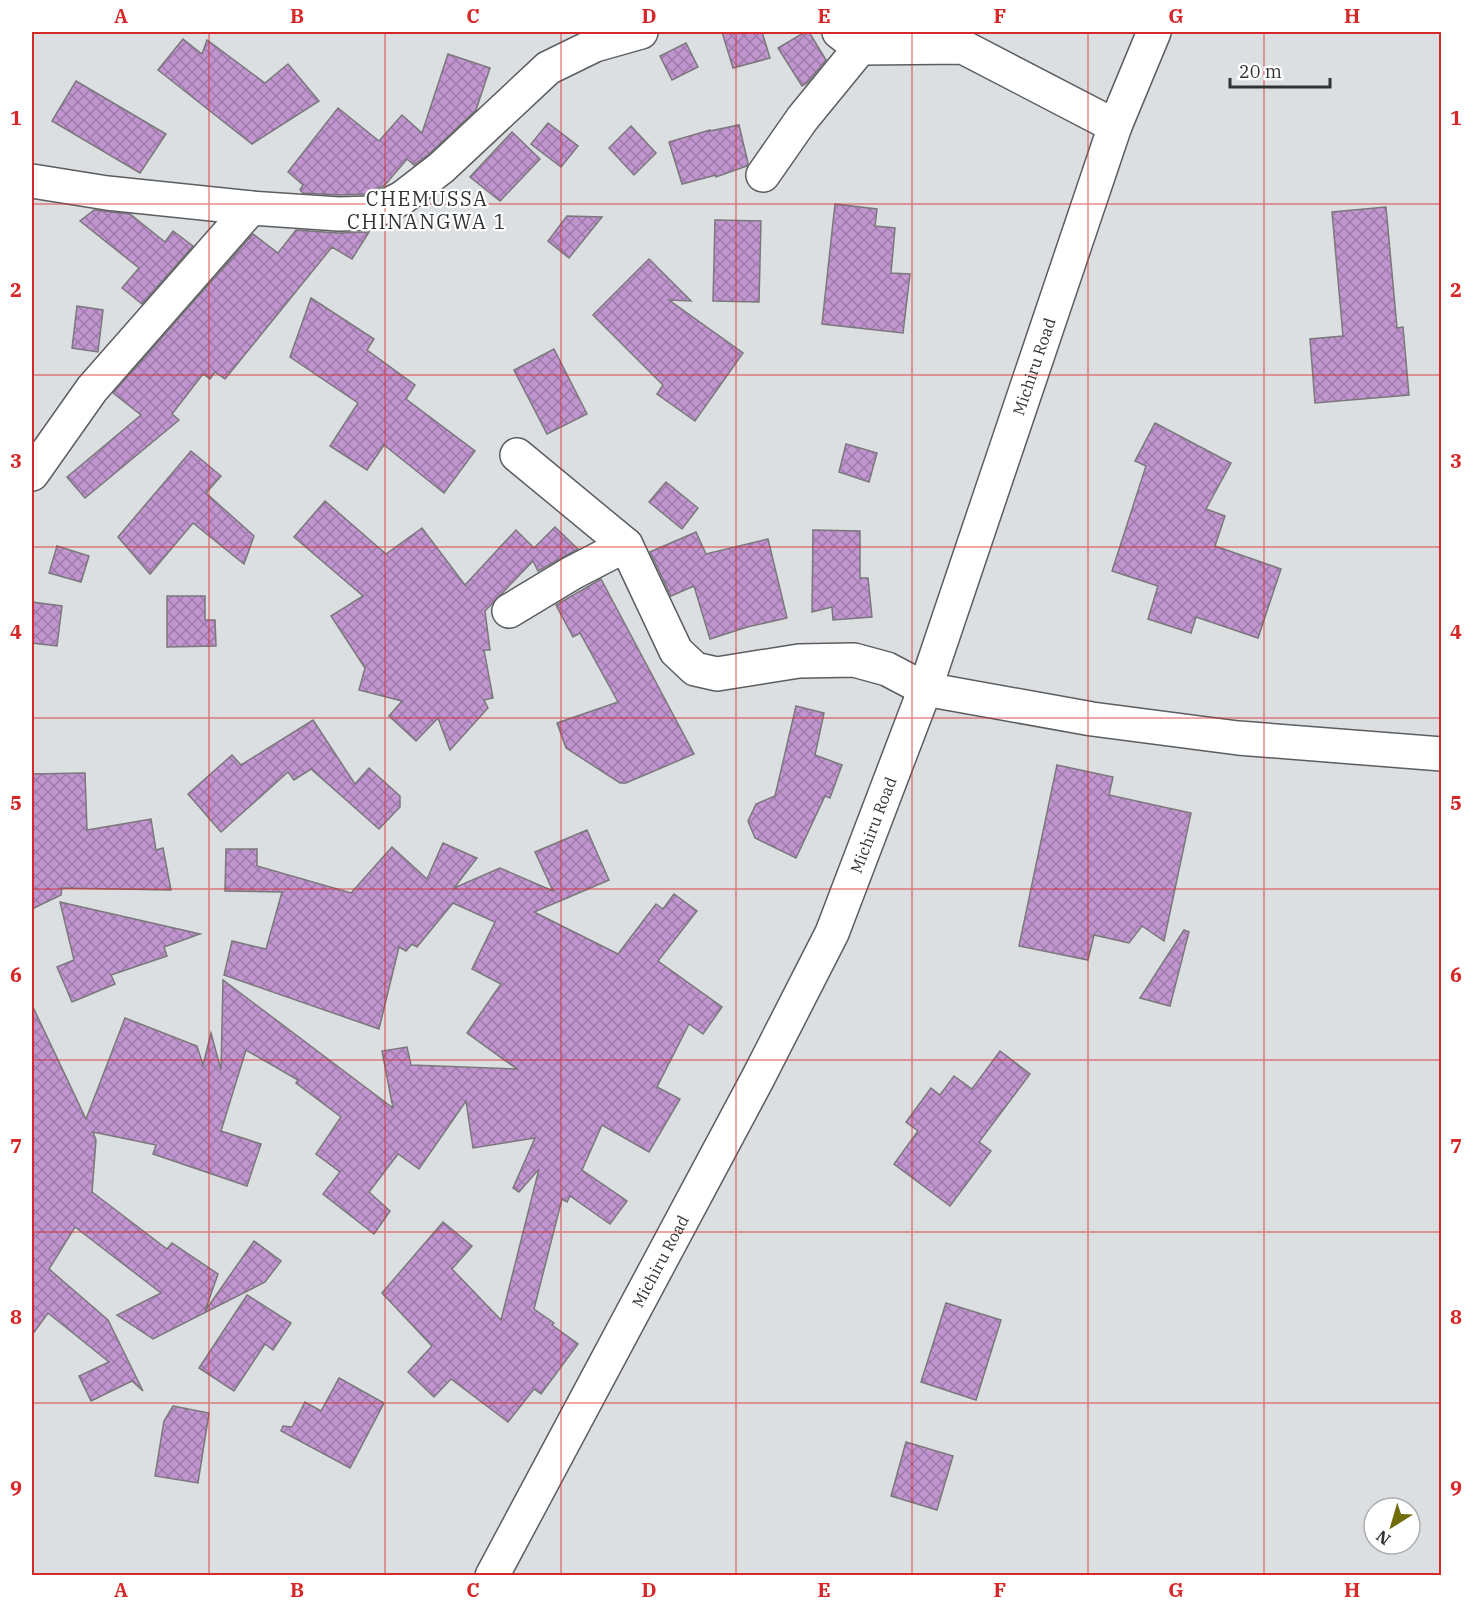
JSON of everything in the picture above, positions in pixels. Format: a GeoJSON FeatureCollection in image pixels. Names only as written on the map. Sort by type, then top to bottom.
{"type":"FeatureCollection","features":[{"type":"Feature","properties":{"kind":"street"},"geometry":{"type":"LineString","coordinates":[[32,181],[107,193],[251,208],[339,214],[372,213],[402,198],[441,168],[548,68],[595,45],[641,32]]}},
{"type":"Feature","properties":{"kind":"street","name":"Michiru Road"},"geometry":{"type":"LineString","coordinates":[[492,1575],[758,1078],[832,933],[925,689],[1115,126],[1154,32]]}},
{"type":"Feature","properties":{"kind":"street"},"geometry":{"type":"LineString","coordinates":[[763,175],[808,111],[850,40],[954,39],[1115,126]]}},
{"type":"Feature","properties":{"kind":"street"},"geometry":{"type":"LineString","coordinates":[[32,474],[92,389],[251,208]]}},
{"type":"Feature","properties":{"kind":"street"},"geometry":{"type":"LineString","coordinates":[[517,455],[626,545],[676,651],[695,669],[717,674],[799,661],[855,660],[887,669],[925,689],[1092,719],[1238,738],[1442,754]]}},
{"type":"Feature","properties":{"kind":"street"},"geometry":{"type":"LineString","coordinates":[[509,610],[626,545]]}},
{"type":"Feature","properties":{"kind":"building"},"geometry":{"type":"Polygon","coordinates":[[[722,32],[762,32],[770,58],[733,68],[722,32]]]}},
{"type":"Feature","properties":{"kind":"building"},"geometry":{"type":"Polygon","coordinates":[[[805,32],[809,32],[826,60],[802,86],[778,48],[805,32]]]}},
{"type":"Feature","properties":{"kind":"building"},"geometry":{"type":"Polygon","coordinates":[[[183,39],[202,54],[207,40],[265,83],[288,64],[319,101],[252,144],[158,70],[183,39]]]}},
{"type":"Feature","properties":{"kind":"building"},"geometry":{"type":"Polygon","coordinates":[[[686,43],[698,67],[672,80],[660,56],[686,43]]]}},
{"type":"Feature","properties":{"kind":"building"},"geometry":{"type":"Polygon","coordinates":[[[448,54],[490,68],[476,110],[429,154],[414,165],[407,159],[385,185],[366,194],[303,193],[300,190],[303,185],[288,172],[338,108],[379,141],[402,115],[422,133],[448,54]]]}},
{"type":"Feature","properties":{"kind":"building"},"geometry":{"type":"Polygon","coordinates":[[[76,81],[166,134],[140,173],[52,121],[76,81]]]}},
{"type":"Feature","properties":{"kind":"building"},"geometry":{"type":"Polygon","coordinates":[[[548,123],[578,146],[561,167],[531,144],[548,123]]]}},
{"type":"Feature","properties":{"kind":"building"},"geometry":{"type":"Polygon","coordinates":[[[739,125],[747,166],[716,177],[716,175],[682,184],[669,142],[710,130],[739,125]]]}},
{"type":"Feature","properties":{"kind":"building"},"geometry":{"type":"Polygon","coordinates":[[[631,126],[656,153],[634,175],[609,148],[631,126]]]}},
{"type":"Feature","properties":{"kind":"building"},"geometry":{"type":"Polygon","coordinates":[[[512,132],[540,159],[500,201],[470,177],[512,132]]]}},
{"type":"Feature","properties":{"kind":"building"},"geometry":{"type":"Polygon","coordinates":[[[835,204],[877,209],[875,226],[895,228],[891,273],[910,274],[903,333],[822,324],[835,204]]]}},
{"type":"Feature","properties":{"kind":"building"},"geometry":{"type":"Polygon","coordinates":[[[1386,207],[1397,328],[1403,327],[1409,395],[1315,403],[1310,339],[1343,336],[1332,212],[1386,207]]]}},
{"type":"Feature","properties":{"kind":"building"},"geometry":{"type":"Polygon","coordinates":[[[94,210],[130,214],[165,242],[173,231],[193,246],[142,304],[122,288],[139,268],[80,221],[94,210]]]}},
{"type":"Feature","properties":{"kind":"building"},"geometry":{"type":"Polygon","coordinates":[[[567,216],[602,217],[569,258],[548,241],[567,216]]]}},
{"type":"Feature","properties":{"kind":"building"},"geometry":{"type":"Polygon","coordinates":[[[715,220],[761,221],[759,302],[713,301],[715,220]]]}},
{"type":"Feature","properties":{"kind":"building"},"geometry":{"type":"Polygon","coordinates":[[[296,230],[338,233],[369,232],[352,259],[332,247],[225,379],[215,372],[210,379],[203,374],[172,414],[179,420],[85,498],[67,477],[141,415],[113,393],[253,234],[278,253],[296,230]]]}},
{"type":"Feature","properties":{"kind":"building"},"geometry":{"type":"Polygon","coordinates":[[[649,259],[691,301],[669,300],[743,353],[695,421],[657,394],[663,385],[593,315],[649,259]]]}},
{"type":"Feature","properties":{"kind":"building"},"geometry":{"type":"Polygon","coordinates":[[[311,298],[374,339],[367,350],[415,385],[406,399],[475,451],[444,493],[384,445],[367,470],[330,446],[358,403],[290,357],[311,298]]]}},
{"type":"Feature","properties":{"kind":"building"},"geometry":{"type":"Polygon","coordinates":[[[77,306],[103,310],[98,352],[72,348],[77,306]]]}},
{"type":"Feature","properties":{"kind":"building"},"geometry":{"type":"Polygon","coordinates":[[[554,349],[587,414],[547,434],[514,370],[554,349]]]}},
{"type":"Feature","properties":{"kind":"building"},"geometry":{"type":"Polygon","coordinates":[[[1155,423],[1231,463],[1206,509],[1225,516],[1215,546],[1281,569],[1258,638],[1196,617],[1191,633],[1148,619],[1158,586],[1112,571],[1146,466],[1135,461],[1155,423]]]}},
{"type":"Feature","properties":{"kind":"building"},"geometry":{"type":"Polygon","coordinates":[[[846,444],[877,453],[869,482],[839,472],[846,444]]]}},
{"type":"Feature","properties":{"kind":"building"},"geometry":{"type":"Polygon","coordinates":[[[191,451],[221,476],[206,493],[254,536],[244,564],[193,523],[150,574],[118,537],[191,451]]]}},
{"type":"Feature","properties":{"kind":"building"},"geometry":{"type":"Polygon","coordinates":[[[666,482],[698,508],[682,529],[649,502],[666,482]]]}},
{"type":"Feature","properties":{"kind":"building"},"geometry":{"type":"Polygon","coordinates":[[[325,501],[386,554],[422,528],[465,585],[516,530],[534,548],[555,527],[578,549],[538,571],[533,561],[485,611],[490,650],[484,650],[493,698],[484,700],[488,708],[450,750],[438,718],[416,741],[389,716],[402,701],[359,690],[365,668],[331,616],[363,596],[294,537],[325,501]]]}},
{"type":"Feature","properties":{"kind":"building"},"geometry":{"type":"Polygon","coordinates":[[[813,530],[860,531],[860,578],[868,578],[872,617],[833,620],[832,607],[812,612],[813,530]]]}},
{"type":"Feature","properties":{"kind":"building"},"geometry":{"type":"Polygon","coordinates":[[[696,532],[706,554],[768,539],[787,618],[747,627],[710,639],[694,586],[671,596],[650,552],[696,532]]]}},
{"type":"Feature","properties":{"kind":"building"},"geometry":{"type":"Polygon","coordinates":[[[57,546],[89,556],[81,582],[49,573],[57,546]]]}},
{"type":"Feature","properties":{"kind":"building"},"geometry":{"type":"Polygon","coordinates":[[[601,579],[694,754],[626,783],[620,783],[566,748],[557,723],[618,702],[580,633],[573,637],[556,605],[601,579]]]}},
{"type":"Feature","properties":{"kind":"building"},"geometry":{"type":"Polygon","coordinates":[[[167,596],[205,596],[205,620],[215,620],[216,646],[167,647],[167,596]]]}},
{"type":"Feature","properties":{"kind":"building"},"geometry":{"type":"Polygon","coordinates":[[[32,602],[62,606],[57,646],[32,643],[32,602]]]}},
{"type":"Feature","properties":{"kind":"building"},"geometry":{"type":"Polygon","coordinates":[[[796,706],[824,713],[815,755],[842,765],[830,798],[825,796],[796,858],[755,838],[748,821],[756,804],[775,796],[796,706]]]}},
{"type":"Feature","properties":{"kind":"building"},"geometry":{"type":"Polygon","coordinates":[[[313,720],[355,784],[369,768],[400,796],[400,807],[379,829],[311,769],[294,780],[288,772],[221,832],[188,794],[232,755],[241,765],[313,720]]]}},
{"type":"Feature","properties":{"kind":"building"},"geometry":{"type":"Polygon","coordinates":[[[1057,765],[1113,777],[1109,795],[1191,813],[1164,941],[1142,926],[1129,943],[1094,935],[1088,960],[1019,946],[1057,765]]]}},
{"type":"Feature","properties":{"kind":"building"},"geometry":{"type":"Polygon","coordinates":[[[85,773],[87,830],[151,819],[156,850],[163,848],[171,890],[62,888],[61,895],[32,909],[32,774],[85,773]]]}},
{"type":"Feature","properties":{"kind":"building"},"geometry":{"type":"Polygon","coordinates":[[[587,830],[609,880],[534,912],[618,954],[656,904],[663,909],[674,894],[697,911],[658,961],[722,1007],[703,1034],[689,1024],[657,1087],[680,1099],[649,1152],[602,1125],[582,1170],[627,1201],[610,1224],[570,1196],[567,1202],[562,1199],[534,1309],[578,1344],[541,1394],[534,1389],[508,1422],[451,1379],[434,1397],[408,1372],[432,1346],[382,1293],[443,1222],[472,1246],[452,1269],[501,1320],[539,1169],[519,1192],[513,1188],[535,1138],[473,1148],[466,1101],[419,1169],[398,1154],[369,1192],[390,1211],[374,1234],[323,1194],[340,1172],[316,1154],[341,1117],[296,1083],[298,1080],[246,1050],[221,1131],[261,1144],[247,1186],[153,1154],[156,1145],[93,1132],[96,1140],[92,1192],[167,1249],[172,1243],[218,1274],[205,1311],[254,1241],[281,1261],[265,1282],[153,1339],[117,1315],[161,1293],[75,1227],[49,1269],[108,1320],[143,1391],[132,1381],[91,1401],[79,1376],[109,1362],[48,1313],[32,1335],[32,1005],[86,1119],[125,1018],[197,1046],[203,1065],[211,1033],[221,1070],[223,980],[393,1108],[382,1051],[407,1047],[411,1065],[517,1069],[467,1033],[501,984],[472,969],[495,922],[453,903],[417,947],[412,944],[406,951],[399,947],[379,1029],[224,975],[232,941],[266,949],[282,892],[225,891],[226,849],[257,849],[257,866],[351,893],[392,847],[427,879],[443,843],[477,858],[454,888],[500,868],[553,891],[535,852],[587,830]]]}},
{"type":"Feature","properties":{"kind":"building"},"geometry":{"type":"Polygon","coordinates":[[[60,902],[200,934],[164,947],[167,956],[111,975],[115,984],[72,1002],[57,967],[74,960],[60,902]]]}},
{"type":"Feature","properties":{"kind":"building"},"geometry":{"type":"Polygon","coordinates":[[[1184,930],[1189,932],[1170,1006],[1140,998],[1184,930]]]}},
{"type":"Feature","properties":{"kind":"building"},"geometry":{"type":"Polygon","coordinates":[[[1000,1051],[1030,1074],[979,1142],[991,1151],[950,1206],[894,1164],[918,1131],[906,1122],[931,1088],[940,1095],[954,1076],[972,1089],[1000,1051]]]}},
{"type":"Feature","properties":{"kind":"building"},"geometry":{"type":"Polygon","coordinates":[[[247,1295],[291,1323],[273,1350],[265,1344],[234,1391],[199,1368],[247,1295]]]}},
{"type":"Feature","properties":{"kind":"building"},"geometry":{"type":"Polygon","coordinates":[[[946,1303],[1001,1320],[976,1400],[921,1382],[946,1303]]]}},
{"type":"Feature","properties":{"kind":"building"},"geometry":{"type":"Polygon","coordinates":[[[339,1378],[384,1403],[350,1468],[281,1431],[283,1426],[292,1427],[305,1402],[321,1411],[339,1378]]]}},
{"type":"Feature","properties":{"kind":"building"},"geometry":{"type":"Polygon","coordinates":[[[173,1406],[209,1413],[198,1483],[155,1476],[164,1421],[173,1406]]]}},
{"type":"Feature","properties":{"kind":"building"},"geometry":{"type":"Polygon","coordinates":[[[906,1442],[953,1456],[937,1510],[891,1496],[906,1442]]]}},
{"type":"Feature","properties":{"kind":"district","name":"CHEMUSSA CHINANGWA 1"},"geometry":{"type":"Point","coordinates":[427,210]}}]}
